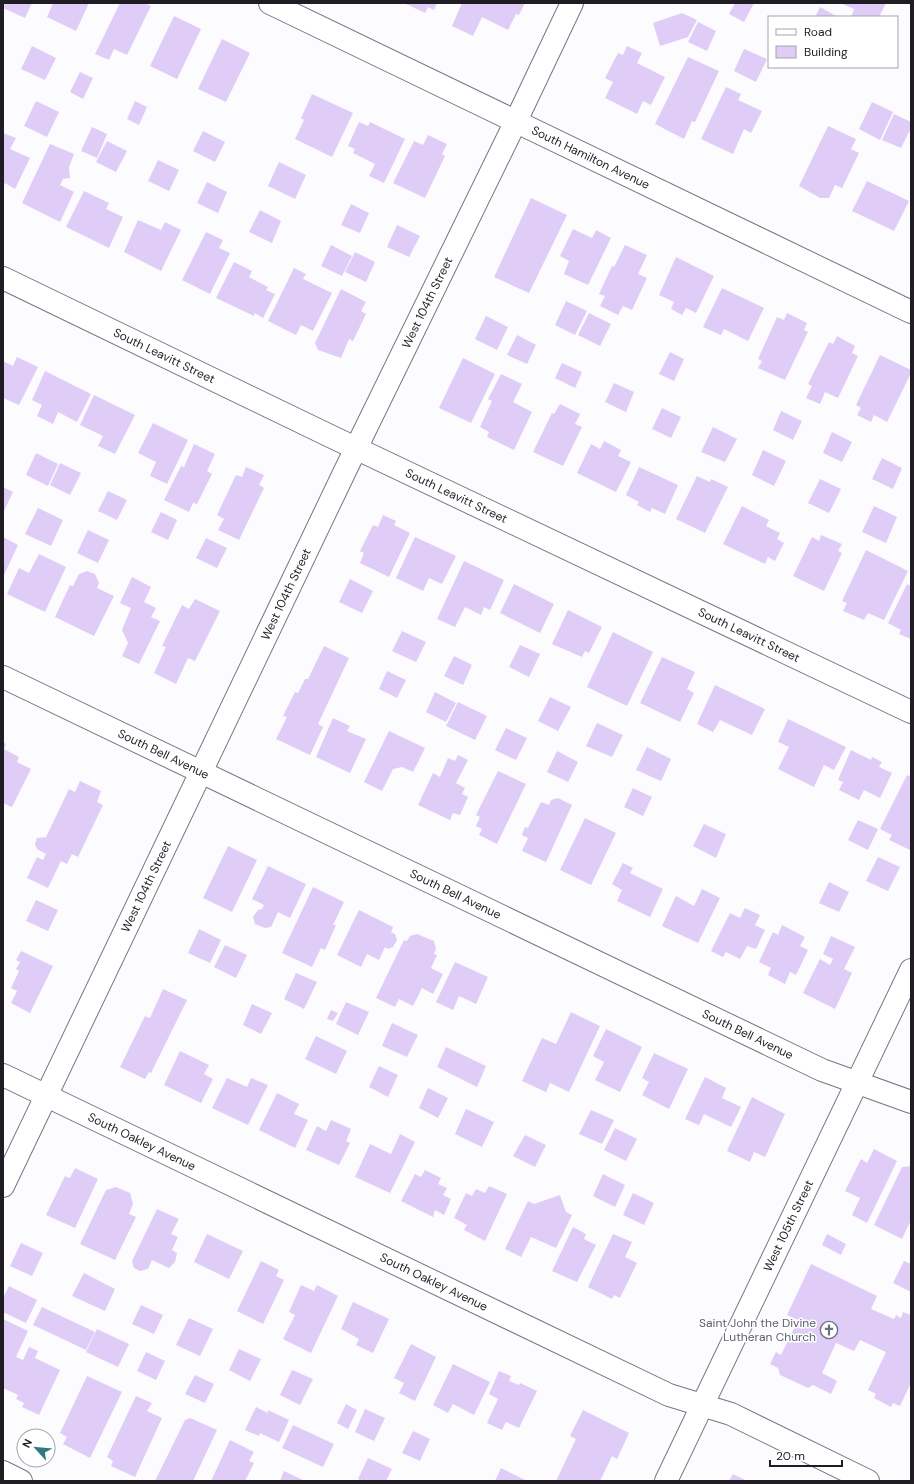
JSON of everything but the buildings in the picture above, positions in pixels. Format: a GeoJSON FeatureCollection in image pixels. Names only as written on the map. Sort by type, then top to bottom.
{"type":"FeatureCollection","features":[{"type":"Feature","properties":{"kind":"street","name":"South Hamilton Avenue"},"geometry":{"type":"LineString","coordinates":[[270,3],[911,312]]}},
{"type":"Feature","properties":{"kind":"street","name":"West 104th Street"},"geometry":{"type":"LineString","coordinates":[[3,1186],[200,772],[356,448],[516,122],[572,3]]}},
{"type":"Feature","properties":{"kind":"street","name":"South Leavitt Street"},"geometry":{"type":"LineString","coordinates":[[3,278],[911,712]]}},
{"type":"Feature","properties":{"kind":"street","name":"South Bell Avenue"},"geometry":{"type":"LineString","coordinates":[[3,677],[822,1070],[911,1102]]}},
{"type":"Feature","properties":{"kind":"street","name":"West 105th Street"},"geometry":{"type":"LineString","coordinates":[[666,1481],[911,970]]}},
{"type":"Feature","properties":{"kind":"street","name":"South Oakley Avenue"},"geometry":{"type":"LineString","coordinates":[[3,1075],[669,1395],[731,1414],[868,1481]]}},
{"type":"Feature","properties":{"kind":"street"},"geometry":{"type":"LineString","coordinates":[[3,1472],[21,1481]]}},
{"type":"Feature","properties":{"kind":"place","name":"Saint John the Divine Lutheran Church"},"geometry":{"type":"Point","coordinates":[829,1330]}}]}
